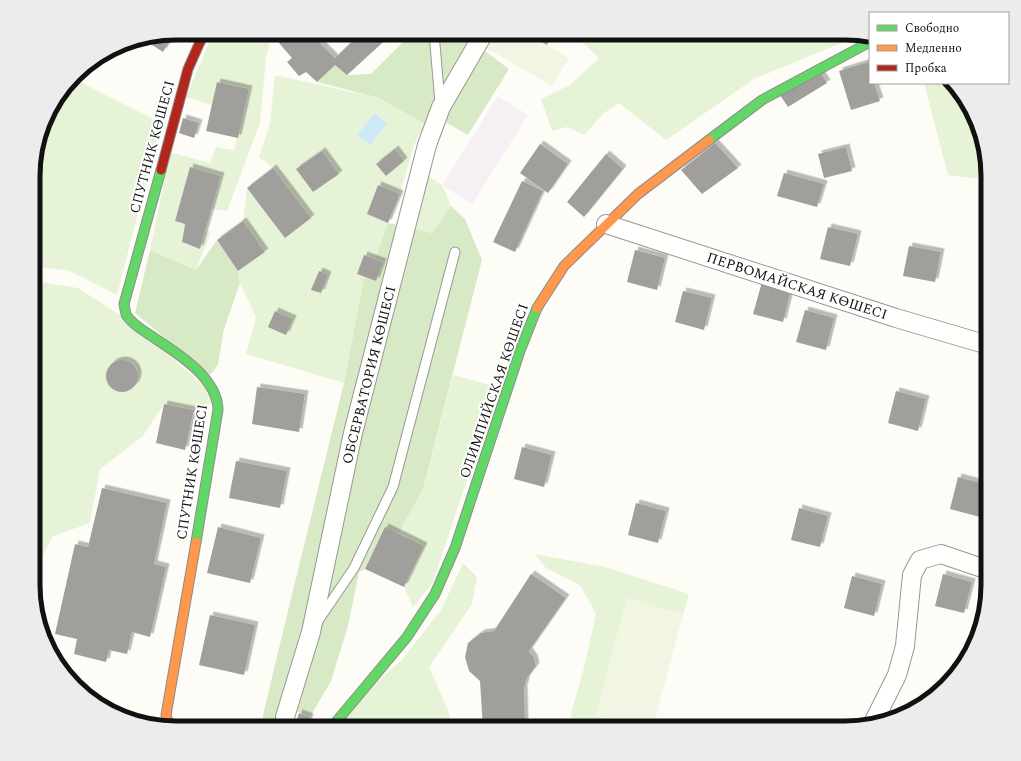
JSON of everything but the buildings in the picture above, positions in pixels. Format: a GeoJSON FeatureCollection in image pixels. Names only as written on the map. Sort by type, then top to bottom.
{"type":"FeatureCollection","features":[{"type":"Feature","properties":{"kind":"street","name":"СПУТНИК КӨШЕСІ"},"geometry":{"type":"LineString","coordinates":[[168,721],[166,715],[218,410],[217,398],[205,378],[194,367],[134,324],[126,316],[124,304],[188,69],[201,40]]}},
{"type":"Feature","properties":{"kind":"street","name":"ОБСЕРВАТОРИЯ КӨШЕСІ"},"geometry":{"type":"LineString","coordinates":[[286,721],[311,632],[353,433],[427,145],[441,107],[480,40]]}},
{"type":"Feature","properties":{"kind":"street","name":"ОЛИМПИЙСКАЯ КӨШЕСІ"},"geometry":{"type":"LineString","coordinates":[[337,721],[407,637],[435,594],[455,548],[520,351],[538,305],[564,266],[638,194],[762,100],[869,43]]}},
{"type":"Feature","properties":{"kind":"street","name":"ПЕРВОМАЙСКАЯ КӨШЕСІ"},"geometry":{"type":"LineString","coordinates":[[606,224],[896,318],[981,343]]}},
{"type":"Feature","properties":{"kind":"street"},"geometry":{"type":"LineString","coordinates":[[876,717],[899,668],[905,646],[912,575],[920,560],[940,554],[981,568]]}},
{"type":"Feature","properties":{"kind":"lane"},"geometry":{"type":"LineString","coordinates":[[435,40],[441,107]]}},
{"type":"Feature","properties":{"kind":"lane"},"geometry":{"type":"LineString","coordinates":[[311,632],[354,568],[393,487],[455,252]]}},
{"type":"Feature","properties":{"kind":"shaded area"},"geometry":{"type":"Polygon","coordinates":[[[498,96],[528,115],[472,204],[442,185],[498,96]]]}},
{"type":"Feature","properties":{"kind":"green space"},"geometry":{"type":"Polygon","coordinates":[[[210,40],[270,40],[266,57],[260,123],[227,211],[212,209],[221,176],[190,168],[175,221],[185,224],[182,242],[200,249],[206,230],[211,232],[196,270],[150,250],[170,152],[210,163],[216,147],[234,150],[249,89],[217,82],[212,105],[186,97],[210,40]]]}},
{"type":"Feature","properties":{"kind":"green space"},"geometry":{"type":"Polygon","coordinates":[[[405,40],[475,40],[425,124],[379,98],[317,82],[335,65],[348,75],[371,74],[405,40]]]}},
{"type":"Feature","properties":{"kind":"green space"},"geometry":{"type":"Polygon","coordinates":[[[491,40],[538,40],[569,58],[552,86],[486,48],[491,40]]]}},
{"type":"Feature","properties":{"kind":"green space"},"geometry":{"type":"Polygon","coordinates":[[[580,40],[849,40],[754,79],[666,140],[619,103],[604,113],[584,135],[567,127],[552,131],[541,99],[570,85],[599,58],[580,40]]]}},
{"type":"Feature","properties":{"kind":"green space"},"geometry":{"type":"Polygon","coordinates":[[[481,48],[509,69],[468,135],[442,120],[481,48]]]}},
{"type":"Feature","properties":{"kind":"green space"},"geometry":{"type":"Polygon","coordinates":[[[275,75],[379,98],[425,124],[414,145],[400,194],[378,185],[367,214],[388,223],[375,259],[364,255],[357,274],[364,277],[344,383],[246,354],[256,317],[240,283],[238,271],[265,252],[243,221],[247,188],[285,237],[311,218],[273,168],[259,157],[270,124],[275,75]],[[322,151],[297,169],[313,192],[338,174],[322,151]]]}},
{"type":"Feature","properties":{"kind":"green space"},"geometry":{"type":"Polygon","coordinates":[[[79,81],[161,123],[117,295],[70,271],[40,267],[40,176],[41,158],[50,124],[58,108],[79,81]]]}},
{"type":"Feature","properties":{"kind":"green space"},"geometry":{"type":"Polygon","coordinates":[[[924,84],[945,84],[963,108],[974,132],[980,158],[981,179],[948,175],[924,84]]]}},
{"type":"Feature","properties":{"kind":"green space"},"geometry":{"type":"Polygon","coordinates":[[[424,173],[442,185],[451,206],[432,233],[413,229],[424,173]]]}},
{"type":"Feature","properties":{"kind":"green space"},"geometry":{"type":"Polygon","coordinates":[[[451,206],[465,219],[482,260],[423,489],[398,534],[385,528],[365,569],[359,572],[348,626],[331,681],[310,717],[285,706],[282,721],[262,721],[344,383],[364,277],[376,281],[383,262],[375,259],[388,223],[432,233],[451,206]]]}},
{"type":"Feature","properties":{"kind":"green space"},"geometry":{"type":"Polygon","coordinates":[[[217,240],[238,271],[240,283],[224,329],[218,365],[210,375],[135,313],[150,250],[196,270],[217,240]]]}},
{"type":"Feature","properties":{"kind":"green space"},"geometry":{"type":"Polygon","coordinates":[[[40,282],[78,288],[134,324],[217,398],[200,411],[164,404],[143,436],[100,469],[90,523],[53,536],[40,560],[40,282]]]}},
{"type":"Feature","properties":{"kind":"green space"},"geometry":{"type":"Polygon","coordinates":[[[453,375],[498,387],[433,582],[413,607],[404,587],[423,546],[398,534],[423,489],[453,375]]]}},
{"type":"Feature","properties":{"kind":"green space"},"geometry":{"type":"Polygon","coordinates":[[[535,554],[605,567],[689,594],[683,614],[627,599],[596,716],[614,721],[571,721],[571,714],[585,664],[596,614],[580,585],[546,568],[535,554]]]}},
{"type":"Feature","properties":{"kind":"green space"},"geometry":{"type":"Polygon","coordinates":[[[463,563],[477,577],[472,604],[429,667],[448,710],[450,721],[344,721],[365,692],[402,660],[441,610],[463,563]]]}},
{"type":"Feature","properties":{"kind":"green space"},"geometry":{"type":"Polygon","coordinates":[[[40,588],[49,633],[43,611],[40,588]]]}},
{"type":"Feature","properties":{"kind":"green space"},"geometry":{"type":"Polygon","coordinates":[[[627,598],[683,614],[655,721],[614,721],[596,716],[627,598]]]}},
{"type":"Feature","properties":{"kind":"water"},"geometry":{"type":"Polygon","coordinates":[[[375,113],[387,124],[370,145],[357,135],[375,113]]]}},
{"type":"Feature","properties":{"kind":"traffic: fast"},"geometry":{"type":"LineString","coordinates":[[709,140],[762,100],[869,43]]}},
{"type":"Feature","properties":{"kind":"traffic: fast"},"geometry":{"type":"LineString","coordinates":[[161,170],[124,304],[126,315],[129,319],[142,330],[184,359],[204,377],[216,398],[218,410],[196,542]]}},
{"type":"Feature","properties":{"kind":"traffic: fast"},"geometry":{"type":"LineString","coordinates":[[337,721],[407,637],[435,594],[455,548],[520,351],[537,308]]}},
{"type":"Feature","properties":{"kind":"traffic: slow"},"geometry":{"type":"LineString","coordinates":[[537,308],[564,266],[638,194],[709,140]]}},
{"type":"Feature","properties":{"kind":"traffic: slow"},"geometry":{"type":"LineString","coordinates":[[168,721],[166,715],[196,542]]}},
{"type":"Feature","properties":{"kind":"traffic: jam"},"geometry":{"type":"LineString","coordinates":[[161,170],[188,69],[201,40]]}}]}
